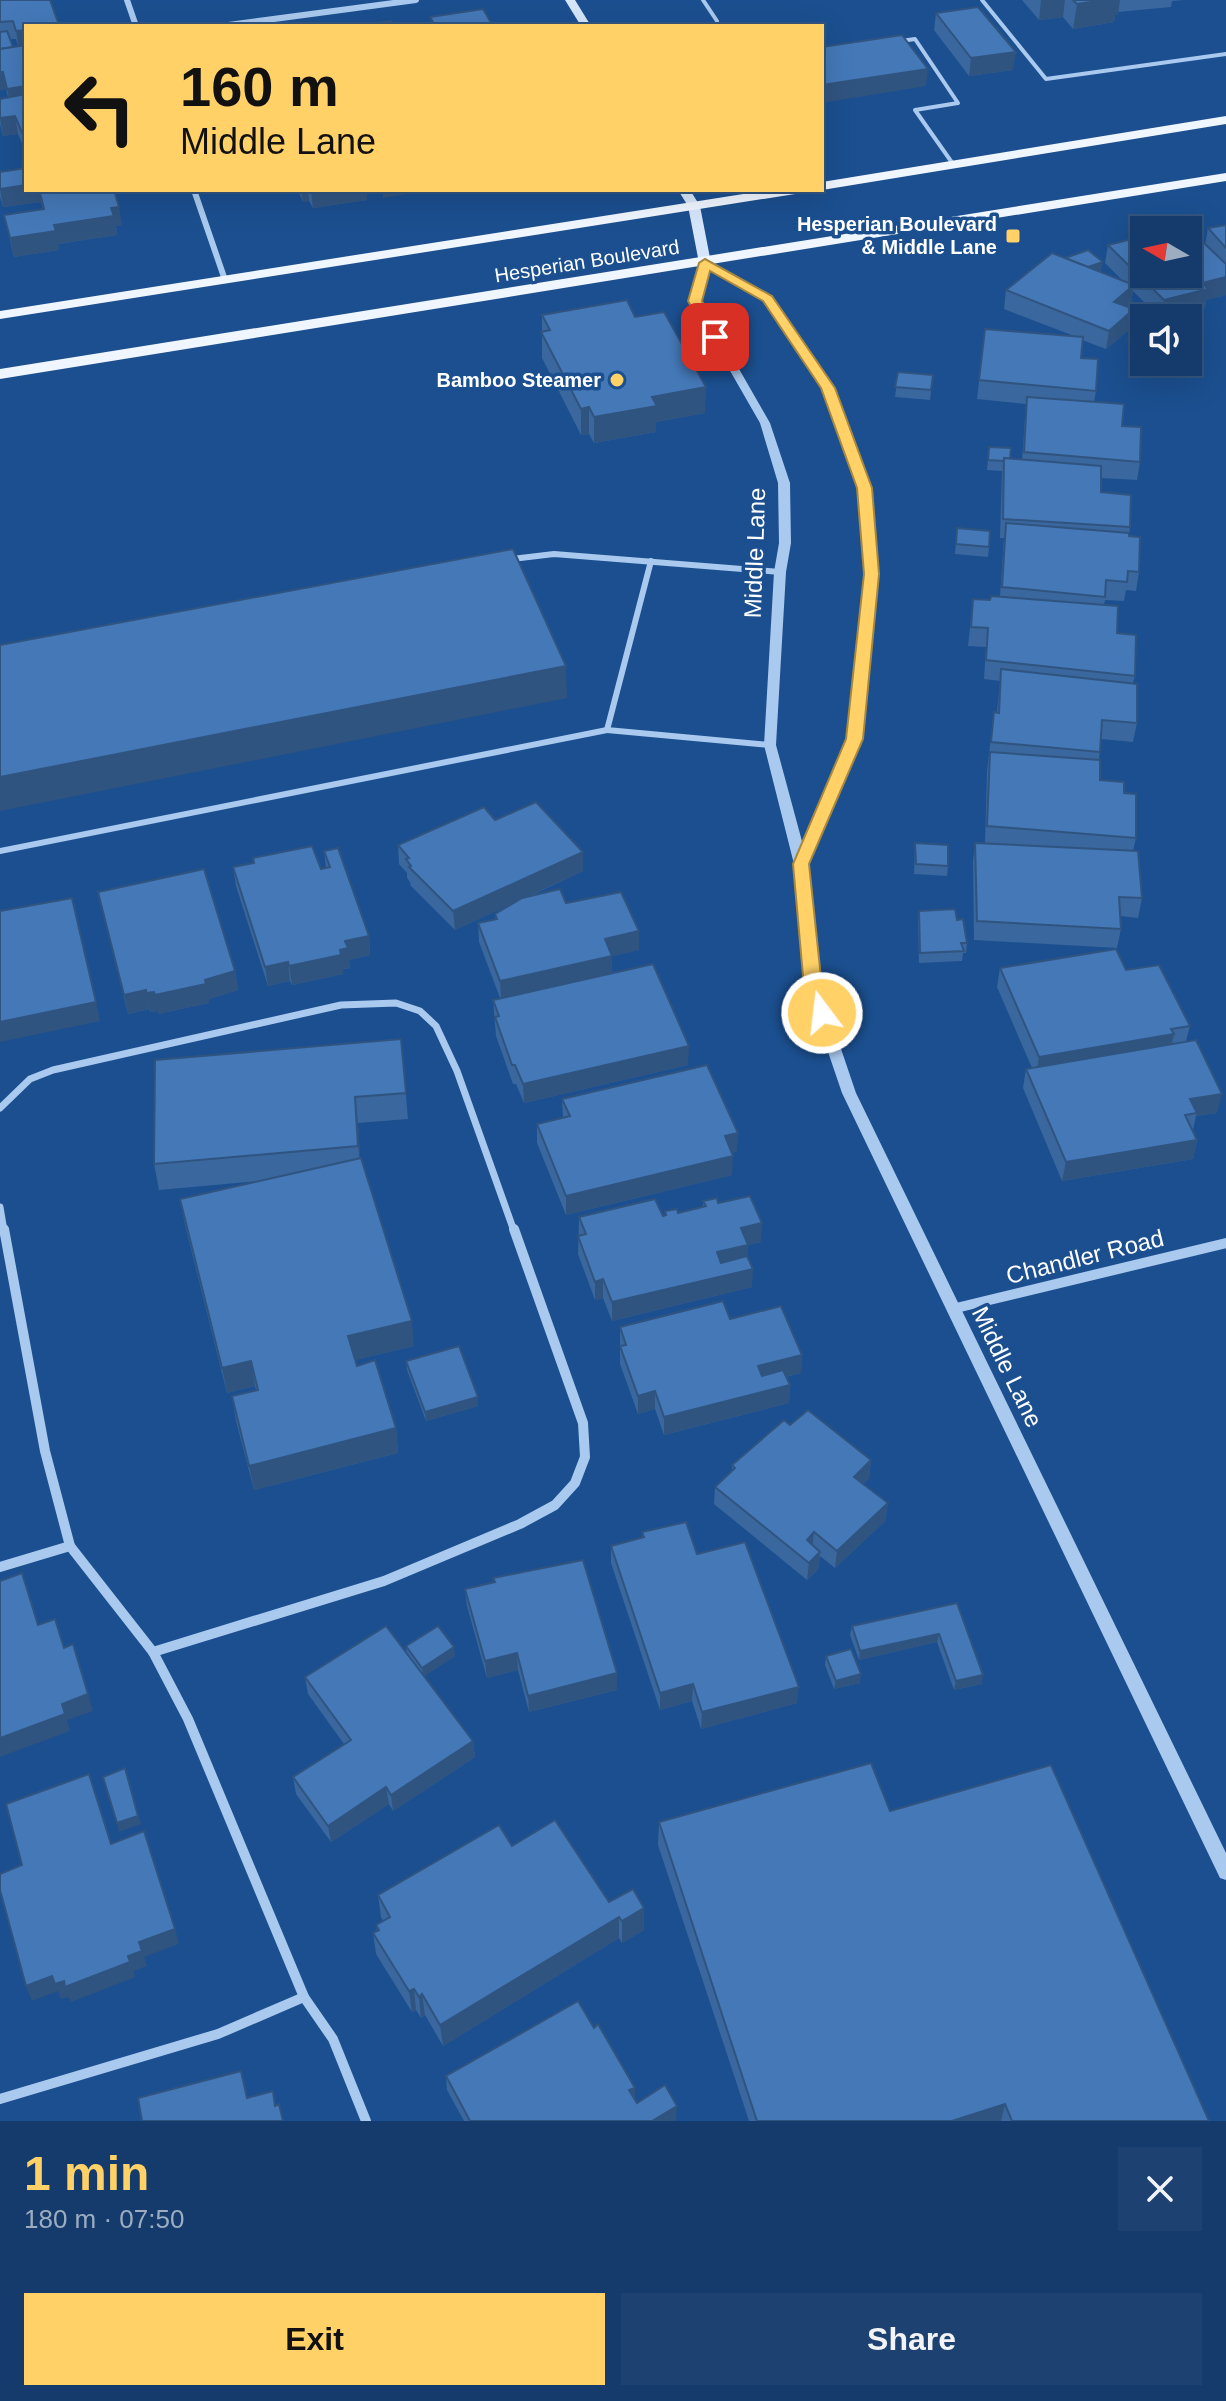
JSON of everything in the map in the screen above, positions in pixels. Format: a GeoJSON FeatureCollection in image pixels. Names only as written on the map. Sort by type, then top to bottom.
{"type":"FeatureCollection","features":[{"type":"Feature","properties":{"kind":"main road"},"geometry":{"type":"LineString","coordinates":[[570,0],[585,24]]}},
{"type":"Feature","properties":{"kind":"main road"},"geometry":{"type":"LineString","coordinates":[[824,186],[1226,120]]}},
{"type":"Feature","properties":{"kind":"main road","name":"Hesperian Boulevard"},"geometry":{"type":"LineString","coordinates":[[0,374],[1226,177]]}},
{"type":"Feature","properties":{"kind":"main road"},"geometry":{"type":"LineString","coordinates":[[685,192],[694,206],[705,263]]}},
{"type":"Feature","properties":{"kind":"main road","name":"Hesperian Boulevard"},"geometry":{"type":"LineString","coordinates":[[0,315],[782,192]]}},
{"type":"Feature","properties":{"kind":"street"},"geometry":{"type":"LineString","coordinates":[[127,0],[135,24]]}},
{"type":"Feature","properties":{"kind":"street"},"geometry":{"type":"LineString","coordinates":[[236,24],[416,0]]}},
{"type":"Feature","properties":{"kind":"street"},"geometry":{"type":"LineString","coordinates":[[195,192],[225,280]]}},
{"type":"Feature","properties":{"kind":"street","name":"Middle Lane"},"geometry":{"type":"LineString","coordinates":[[801,864],[855,739],[872,574],[864,488],[828,388],[767,299],[705,263],[695,301],[765,423],[784,483],[785,543],[780,572],[770,745],[801,864],[813,987],[849,1093],[1226,1872]]}},
{"type":"Feature","properties":{"kind":"street"},"geometry":{"type":"LineString","coordinates":[[0,1108],[30,1079],[79,1063],[341,1005],[396,1003],[420,1011],[436,1026],[457,1071],[583,1423],[585,1457],[575,1483],[555,1505],[520,1524],[384,1581],[153,1652]]}},
{"type":"Feature","properties":{"kind":"street"},"geometry":{"type":"LineString","coordinates":[[0,1207],[45,1451],[70,1546],[153,1652],[188,1719],[304,1997],[333,2039],[366,2121]]}},
{"type":"Feature","properties":{"kind":"street","name":"Chandler Road"},"geometry":{"type":"LineString","coordinates":[[952,1309],[1226,1243]]}},
{"type":"Feature","properties":{"kind":"street"},"geometry":{"type":"LineString","coordinates":[[0,1567],[70,1546]]}},
{"type":"Feature","properties":{"kind":"street"},"geometry":{"type":"LineString","coordinates":[[0,2099],[218,2034],[304,1997]]}},
{"type":"Feature","properties":{"kind":"lane"},"geometry":{"type":"LineString","coordinates":[[703,0],[717,21]]}},
{"type":"Feature","properties":{"kind":"lane"},"geometry":{"type":"LineString","coordinates":[[982,0],[1046,79],[1226,54]]}},
{"type":"Feature","properties":{"kind":"lane"},"geometry":{"type":"LineString","coordinates":[[899,41],[915,39],[958,103],[915,110],[953,164]]}},
{"type":"Feature","properties":{"kind":"lane"},"geometry":{"type":"LineString","coordinates":[[507,560],[554,554],[780,572]]}},
{"type":"Feature","properties":{"kind":"lane"},"geometry":{"type":"LineString","coordinates":[[607,730],[651,561]]}},
{"type":"Feature","properties":{"kind":"lane"},"geometry":{"type":"LineString","coordinates":[[0,851],[607,730],[770,745]]}},
{"type":"Feature","properties":{"kind":"building"},"geometry":{"type":"Polygon","coordinates":[[[0,0],[50,0],[59,24],[24,24],[24,30],[16,31],[13,21],[0,22],[0,0]]]}},
{"type":"Feature","properties":{"kind":"building"},"geometry":{"type":"Polygon","coordinates":[[[1073,0],[1105,0],[1077,4],[1073,0]]]}},
{"type":"Feature","properties":{"kind":"building"},"geometry":{"type":"Polygon","coordinates":[[[978,7],[1016,52],[971,58],[936,13],[978,7]]]}},
{"type":"Feature","properties":{"kind":"building"},"geometry":{"type":"Polygon","coordinates":[[[483,9],[492,24],[422,24],[433,22],[430,17],[483,9]]]}},
{"type":"Feature","properties":{"kind":"building"},"geometry":{"type":"Polygon","coordinates":[[[7,31],[13,47],[0,49],[0,32],[7,31]]]}},
{"type":"Feature","properties":{"kind":"building"},"geometry":{"type":"Polygon","coordinates":[[[902,35],[928,69],[824,85],[824,47],[902,35]]]}},
{"type":"Feature","properties":{"kind":"building"},"geometry":{"type":"Polygon","coordinates":[[[24,45],[24,86],[7,89],[3,72],[0,72],[0,49],[24,45]]]}},
{"type":"Feature","properties":{"kind":"building"},"geometry":{"type":"Polygon","coordinates":[[[24,94],[24,135],[15,116],[0,118],[0,99],[24,94]]]}},
{"type":"Feature","properties":{"kind":"building"},"geometry":{"type":"Polygon","coordinates":[[[24,168],[24,185],[0,189],[0,172],[24,168]]]}},
{"type":"Feature","properties":{"kind":"building"},"geometry":{"type":"Polygon","coordinates":[[[115,192],[119,207],[111,208],[114,216],[54,225],[56,231],[10,238],[4,215],[44,209],[40,193],[115,192]]]}},
{"type":"Feature","properties":{"kind":"building"},"geometry":{"type":"Polygon","coordinates":[[[1226,225],[1226,248],[1208,228],[1226,225]]]}},
{"type":"Feature","properties":{"kind":"building"},"geometry":{"type":"Polygon","coordinates":[[[1130,240],[1130,267],[1108,245],[1130,240]]]}},
{"type":"Feature","properties":{"kind":"building"},"geometry":{"type":"Polygon","coordinates":[[[1202,241],[1226,264],[1226,277],[1202,283],[1202,241]]]}},
{"type":"Feature","properties":{"kind":"building"},"geometry":{"type":"Polygon","coordinates":[[[1088,250],[1103,262],[1088,267],[1065,258],[1088,250]]]}},
{"type":"Feature","properties":{"kind":"building"},"geometry":{"type":"Polygon","coordinates":[[[1052,253],[1130,283],[1130,288],[1114,302],[1130,308],[1130,313],[1109,331],[1006,290],[1052,253]]]}},
{"type":"Feature","properties":{"kind":"building"},"geometry":{"type":"Polygon","coordinates":[[[1202,283],[1208,289],[1164,300],[1152,288],[1202,288],[1202,283]]]}},
{"type":"Feature","properties":{"kind":"building"},"geometry":{"type":"Polygon","coordinates":[[[627,300],[635,317],[664,312],[706,387],[652,397],[657,406],[594,417],[589,407],[581,409],[541,332],[550,330],[542,315],[627,300]]]}},
{"type":"Feature","properties":{"kind":"building"},"geometry":{"type":"Polygon","coordinates":[[[985,329],[1083,337],[1081,358],[1098,359],[1096,391],[979,380],[985,329]]]}},
{"type":"Feature","properties":{"kind":"building"},"geometry":{"type":"Polygon","coordinates":[[[898,372],[933,375],[931,390],[895,387],[898,372]]]}},
{"type":"Feature","properties":{"kind":"building"},"geometry":{"type":"Polygon","coordinates":[[[1027,397],[1124,404],[1122,426],[1141,427],[1140,462],[1024,452],[1027,397]]]}},
{"type":"Feature","properties":{"kind":"building"},"geometry":{"type":"Polygon","coordinates":[[[989,447],[1011,448],[1010,459],[988,460],[989,447]]]}},
{"type":"Feature","properties":{"kind":"building"},"geometry":{"type":"Polygon","coordinates":[[[1004,458],[1101,466],[1101,492],[1131,495],[1130,527],[1003,519],[1004,458]]]}},
{"type":"Feature","properties":{"kind":"building"},"geometry":{"type":"Polygon","coordinates":[[[1006,523],[1129,533],[1129,536],[1140,537],[1139,572],[1128,571],[1127,582],[1106,580],[1105,597],[1002,587],[1006,523]]]}},
{"type":"Feature","properties":{"kind":"building"},"geometry":{"type":"Polygon","coordinates":[[[957,528],[990,531],[989,547],[956,544],[957,528]]]}},
{"type":"Feature","properties":{"kind":"building"},"geometry":{"type":"Polygon","coordinates":[[[513,549],[566,666],[0,777],[0,645],[513,549]]]}},
{"type":"Feature","properties":{"kind":"building"},"geometry":{"type":"Polygon","coordinates":[[[991,596],[1118,606],[1117,633],[1136,635],[1135,676],[986,660],[988,628],[971,627],[973,599],[990,600],[991,596]]]}},
{"type":"Feature","properties":{"kind":"building"},"geometry":{"type":"Polygon","coordinates":[[[1001,669],[1137,684],[1137,723],[1102,720],[1100,752],[991,742],[994,712],[999,713],[1001,669]]]}},
{"type":"Feature","properties":{"kind":"building"},"geometry":{"type":"Polygon","coordinates":[[[990,752],[1100,760],[1100,780],[1124,782],[1124,793],[1136,794],[1136,838],[987,826],[990,752]]]}},
{"type":"Feature","properties":{"kind":"building"},"geometry":{"type":"Polygon","coordinates":[[[536,802],[583,852],[453,911],[409,867],[406,859],[409,858],[398,845],[484,807],[495,820],[536,802]]]}},
{"type":"Feature","properties":{"kind":"building"},"geometry":{"type":"Polygon","coordinates":[[[915,843],[948,845],[948,866],[916,864],[915,843]]]}},
{"type":"Feature","properties":{"kind":"building"},"geometry":{"type":"Polygon","coordinates":[[[975,843],[1138,851],[1142,898],[1119,897],[1121,929],[977,921],[975,843]]]}},
{"type":"Feature","properties":{"kind":"building"},"geometry":{"type":"Polygon","coordinates":[[[312,846],[321,869],[330,867],[324,851],[338,848],[369,936],[345,941],[348,948],[340,950],[341,955],[289,966],[288,962],[265,967],[233,867],[254,863],[253,858],[312,846]]]}},
{"type":"Feature","properties":{"kind":"building"},"geometry":{"type":"Polygon","coordinates":[[[204,869],[235,971],[205,980],[206,984],[155,995],[154,992],[146,993],[146,990],[124,995],[98,892],[204,869]]]}},
{"type":"Feature","properties":{"kind":"building"},"geometry":{"type":"Polygon","coordinates":[[[560,889],[566,903],[621,892],[639,931],[605,939],[612,956],[500,981],[478,923],[497,919],[495,914],[522,898],[560,889]]]}},
{"type":"Feature","properties":{"kind":"building"},"geometry":{"type":"Polygon","coordinates":[[[72,898],[96,1002],[0,1022],[0,911],[72,898]]]}},
{"type":"Feature","properties":{"kind":"building"},"geometry":{"type":"Polygon","coordinates":[[[955,909],[957,920],[963,919],[967,943],[961,943],[964,951],[920,953],[919,911],[955,909]]]}},
{"type":"Feature","properties":{"kind":"building"},"geometry":{"type":"Polygon","coordinates":[[[1116,949],[1126,970],[1159,965],[1190,1026],[1171,1029],[1174,1034],[1039,1057],[1000,968],[1116,949]]]}},
{"type":"Feature","properties":{"kind":"building"},"geometry":{"type":"Polygon","coordinates":[[[653,964],[689,1046],[523,1084],[515,1065],[512,1065],[495,1017],[499,1016],[493,1000],[653,964]]]}},
{"type":"Feature","properties":{"kind":"building"},"geometry":{"type":"Polygon","coordinates":[[[401,1039],[406,1093],[355,1097],[358,1146],[154,1164],[155,1060],[401,1039]]]}},
{"type":"Feature","properties":{"kind":"building"},"geometry":{"type":"Polygon","coordinates":[[[1196,1040],[1222,1094],[1190,1099],[1197,1113],[1185,1115],[1197,1140],[1066,1162],[1026,1069],[1196,1040]]]}},
{"type":"Feature","properties":{"kind":"building"},"geometry":{"type":"Polygon","coordinates":[[[707,1065],[738,1133],[725,1136],[733,1156],[566,1196],[537,1124],[570,1116],[562,1099],[707,1065]]]}},
{"type":"Feature","properties":{"kind":"building"},"geometry":{"type":"Polygon","coordinates":[[[361,1158],[412,1321],[348,1336],[357,1366],[375,1360],[396,1428],[249,1466],[232,1396],[258,1390],[251,1361],[222,1368],[180,1199],[361,1158]]]}},
{"type":"Feature","properties":{"kind":"building"},"geometry":{"type":"Polygon","coordinates":[[[750,1196],[762,1223],[741,1228],[748,1245],[717,1252],[721,1263],[747,1256],[753,1269],[612,1302],[603,1279],[595,1282],[578,1236],[586,1234],[579,1217],[655,1199],[663,1216],[666,1215],[665,1211],[677,1209],[678,1213],[706,1206],[703,1201],[717,1198],[718,1203],[750,1196]]]}},
{"type":"Feature","properties":{"kind":"building"},"geometry":{"type":"Polygon","coordinates":[[[723,1301],[730,1319],[781,1306],[802,1355],[758,1366],[762,1376],[783,1370],[790,1385],[664,1417],[655,1391],[638,1396],[620,1346],[626,1345],[620,1327],[723,1301]]]}},
{"type":"Feature","properties":{"kind":"building"},"geometry":{"type":"Polygon","coordinates":[[[459,1346],[478,1397],[425,1412],[406,1361],[459,1346]]]}},
{"type":"Feature","properties":{"kind":"building"},"geometry":{"type":"Polygon","coordinates":[[[808,1410],[871,1460],[854,1477],[888,1503],[837,1551],[814,1532],[807,1540],[820,1552],[809,1563],[715,1487],[735,1468],[732,1465],[784,1420],[790,1425],[808,1410]]]}},
{"type":"Feature","properties":{"kind":"building"},"geometry":{"type":"Polygon","coordinates":[[[686,1522],[697,1554],[745,1542],[799,1687],[702,1712],[693,1684],[660,1693],[611,1546],[644,1537],[642,1532],[686,1522]]]}},
{"type":"Feature","properties":{"kind":"building"},"geometry":{"type":"Polygon","coordinates":[[[583,1560],[617,1673],[528,1696],[517,1653],[485,1661],[465,1589],[495,1582],[493,1578],[583,1560]]]}},
{"type":"Feature","properties":{"kind":"building"},"geometry":{"type":"Polygon","coordinates":[[[22,1573],[38,1625],[55,1619],[64,1648],[73,1644],[88,1694],[62,1704],[65,1714],[0,1738],[0,1581],[22,1573]]]}},
{"type":"Feature","properties":{"kind":"building"},"geometry":{"type":"Polygon","coordinates":[[[957,1603],[983,1675],[956,1681],[939,1634],[860,1651],[852,1626],[957,1603]]]}},
{"type":"Feature","properties":{"kind":"building"},"geometry":{"type":"Polygon","coordinates":[[[386,1626],[473,1741],[391,1795],[386,1787],[328,1826],[293,1777],[351,1740],[305,1677],[386,1626]]]}},
{"type":"Feature","properties":{"kind":"building"},"geometry":{"type":"Polygon","coordinates":[[[438,1626],[454,1647],[422,1668],[406,1646],[438,1626]]]}},
{"type":"Feature","properties":{"kind":"building"},"geometry":{"type":"Polygon","coordinates":[[[851,1649],[861,1674],[836,1681],[826,1656],[851,1649]]]}},
{"type":"Feature","properties":{"kind":"building"},"geometry":{"type":"Polygon","coordinates":[[[871,1763],[890,1811],[1051,1765],[1209,2121],[1012,2121],[1005,2104],[952,2121],[757,2121],[659,1822],[871,1763]]]}},
{"type":"Feature","properties":{"kind":"building"},"geometry":{"type":"Polygon","coordinates":[[[125,1768],[138,1816],[117,1823],[103,1777],[125,1768]]]}},
{"type":"Feature","properties":{"kind":"building"},"geometry":{"type":"Polygon","coordinates":[[[89,1774],[111,1844],[144,1831],[175,1929],[139,1942],[142,1951],[128,1956],[130,1962],[65,1987],[64,1981],[55,1984],[52,1976],[26,1986],[0,1890],[0,1874],[22,1865],[6,1804],[89,1774]]]}},
{"type":"Feature","properties":{"kind":"building"},"geometry":{"type":"Polygon","coordinates":[[[555,1820],[609,1902],[633,1889],[644,1908],[622,1921],[619,1917],[440,2025],[422,1994],[419,1997],[414,1989],[409,1991],[373,1933],[379,1930],[376,1925],[390,1917],[378,1895],[499,1825],[512,1846],[555,1820]]]}},
{"type":"Feature","properties":{"kind":"building"},"geometry":{"type":"Polygon","coordinates":[[[578,2001],[594,2028],[598,2024],[635,2088],[629,2090],[637,2103],[665,2085],[677,2106],[652,2121],[470,2121],[446,2076],[578,2001]]]}},
{"type":"Feature","properties":{"kind":"building"},"geometry":{"type":"Polygon","coordinates":[[[241,2071],[247,2098],[273,2091],[275,2106],[279,2104],[283,2121],[142,2121],[138,2098],[241,2071]]]}},
{"type":"Feature","properties":{"kind":"place","name":"Hesperian Boulevard & Middle Lane"},"geometry":{"type":"Point","coordinates":[1013,236]}},
{"type":"Feature","properties":{"kind":"place","name":"Bamboo Steamer"},"geometry":{"type":"Point","coordinates":[617,380]}},
{"type":"Feature","properties":{"kind":"route"},"geometry":{"type":"LineString","coordinates":[[715,337],[695,301],[705,263],[767,299],[828,388],[864,488],[872,574],[855,739],[801,864],[813,987],[822,1013]]}}]}
